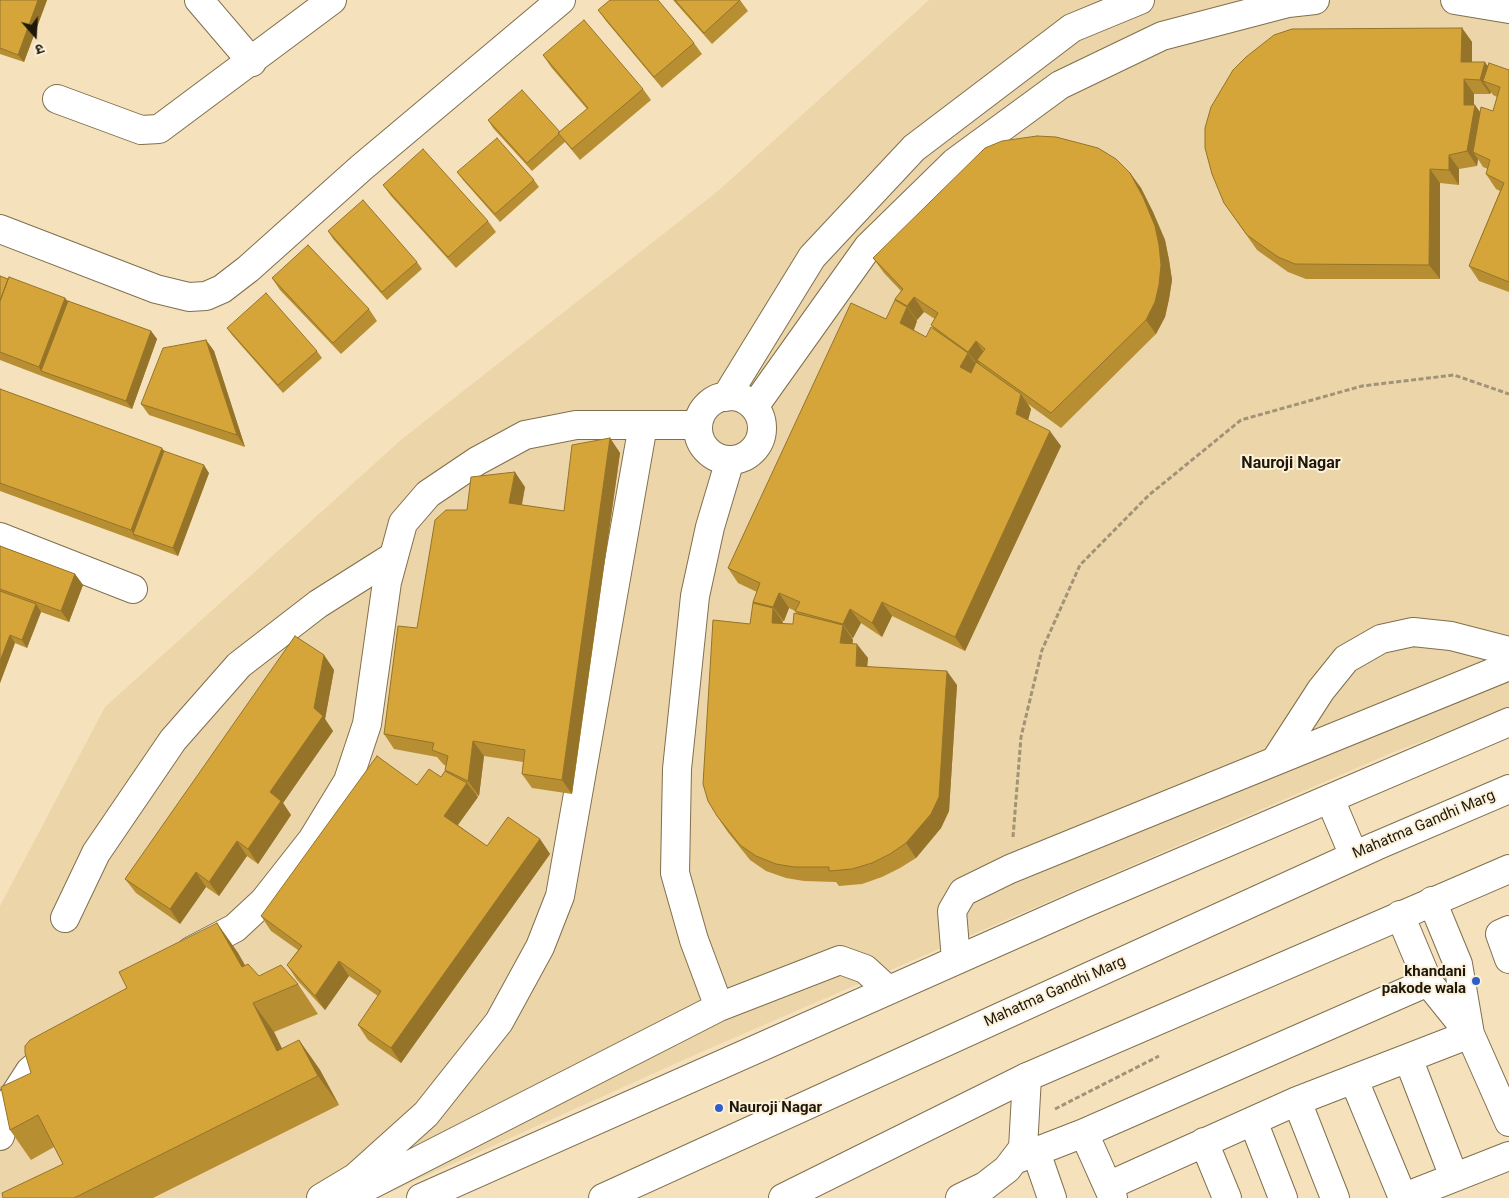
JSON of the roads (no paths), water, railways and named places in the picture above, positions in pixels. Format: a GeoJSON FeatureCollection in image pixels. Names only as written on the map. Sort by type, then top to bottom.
{"type":"FeatureCollection","features":[{"type":"Feature","properties":{"kind":"street"},"geometry":{"type":"LineString","coordinates":[[199,0],[252,62]]}},
{"type":"Feature","properties":{"kind":"street"},"geometry":{"type":"LineString","coordinates":[[57,99],[140,130],[159,129],[252,62],[332,0]]}},
{"type":"Feature","properties":{"kind":"street"},"geometry":{"type":"LineString","coordinates":[[0,229],[156,289],[189,298],[206,296],[222,289],[248,269],[361,168],[561,0]]}},
{"type":"Feature","properties":{"kind":"street"},"geometry":{"type":"LineString","coordinates":[[726,396],[746,400],[760,416],[762,426],[757,446],[750,454],[740,459],[730,460],[710,454],[699,436],[698,425],[707,406],[726,396],[812,257],[914,148],[1072,28],[1140,0]]}},
{"type":"Feature","properties":{"kind":"street"},"geometry":{"type":"LineString","coordinates":[[754,407],[868,247],[963,156],[1060,85],[1162,36],[1288,3],[1315,0]]}},
{"type":"Feature","properties":{"kind":"street"},"geometry":{"type":"LineString","coordinates":[[1456,0],[1509,9]]}},
{"type":"Feature","properties":{"kind":"street"},"geometry":{"type":"LineString","coordinates":[[168,962],[235,928],[264,901],[312,840],[348,781],[367,724],[387,582],[403,523],[428,494],[477,461],[525,435],[576,425],[698,425]]}},
{"type":"Feature","properties":{"kind":"street"},"geometry":{"type":"LineString","coordinates":[[321,1198],[356,1177],[426,1114],[499,1022],[540,947],[560,896],[643,425]]}},
{"type":"Feature","properties":{"kind":"street"},"geometry":{"type":"LineString","coordinates":[[719,1007],[694,940],[675,873],[677,769],[695,596],[710,527],[730,460]]}},
{"type":"Feature","properties":{"kind":"street"},"geometry":{"type":"LineString","coordinates":[[0,537],[133,589]]}},
{"type":"Feature","properties":{"kind":"street"},"geometry":{"type":"LineString","coordinates":[[65,918],[96,853],[167,748],[239,664],[318,604],[394,556]]}},
{"type":"Feature","properties":{"kind":"street"},"geometry":{"type":"LineString","coordinates":[[1275,761],[1320,690],[1346,658],[1381,639],[1413,632],[1451,636],[1509,651]]}},
{"type":"Feature","properties":{"kind":"street"},"geometry":{"type":"LineString","coordinates":[[956,960],[952,912],[963,892],[1010,869],[1509,666]]}},
{"type":"Feature","properties":{"kind":"street"},"geometry":{"type":"LineString","coordinates":[[421,1198],[956,960],[1509,722]]}},
{"type":"Feature","properties":{"kind":"street","name":"Mahatma Gandhi Marg"},"geometry":{"type":"LineString","coordinates":[[603,1198],[1354,856],[1509,789]]}},
{"type":"Feature","properties":{"kind":"street"},"geometry":{"type":"LineString","coordinates":[[1330,799],[1354,856]]}},
{"type":"Feature","properties":{"kind":"street"},"geometry":{"type":"LineString","coordinates":[[783,1198],[1027,1078],[1509,869]]}},
{"type":"Feature","properties":{"kind":"street"},"geometry":{"type":"LineString","coordinates":[[1432,901],[1458,964],[1470,1034],[1509,1122]]}},
{"type":"Feature","properties":{"kind":"street"},"geometry":{"type":"LineString","coordinates":[[1400,915],[1428,982],[1470,1034]]}},
{"type":"Feature","properties":{"kind":"street"},"geometry":{"type":"LineString","coordinates":[[1509,930],[1500,934],[1509,959]]}},
{"type":"Feature","properties":{"kind":"street"},"geometry":{"type":"LineString","coordinates":[[346,1198],[719,1007],[840,960],[865,969],[888,990]]}},
{"type":"Feature","properties":{"kind":"street"},"geometry":{"type":"LineString","coordinates":[[960,1198],[986,1186],[1025,1148],[1084,1134],[1428,982]]}},
{"type":"Feature","properties":{"kind":"street"},"geometry":{"type":"LineString","coordinates":[[0,1136],[10,1102],[30,1071],[82,1026]]}},
{"type":"Feature","properties":{"kind":"street"},"geometry":{"type":"LineString","coordinates":[[1084,1134],[1110,1192],[1204,1142],[1297,1102],[1470,1034]]}},
{"type":"Feature","properties":{"kind":"street"},"geometry":{"type":"LineString","coordinates":[[1408,1058],[1454,1177]]}},
{"type":"Feature","properties":{"kind":"street"},"geometry":{"type":"LineString","coordinates":[[1027,1078],[1025,1148],[1052,1198]]}},
{"type":"Feature","properties":{"kind":"street"},"geometry":{"type":"LineString","coordinates":[[1354,1080],[1403,1198],[1509,1156]]}},
{"type":"Feature","properties":{"kind":"street"},"geometry":{"type":"LineString","coordinates":[[1297,1102],[1335,1198]]}},
{"type":"Feature","properties":{"kind":"street"},"geometry":{"type":"LineString","coordinates":[[1253,1121],[1283,1198]]}},
{"type":"Feature","properties":{"kind":"street"},"geometry":{"type":"LineString","coordinates":[[1204,1142],[1227,1198]]}},
{"type":"Feature","properties":{"kind":"place","name":"khandani pakode wala"},"geometry":{"type":"Point","coordinates":[1476,981]}},
{"type":"Feature","properties":{"kind":"place","name":"Nauroji Nagar"},"geometry":{"type":"Point","coordinates":[719,1108]}},
{"type":"Feature","properties":{"kind":"district","name":"Nauroji Nagar"},"geometry":{"type":"Point","coordinates":[1291,464]}}]}
